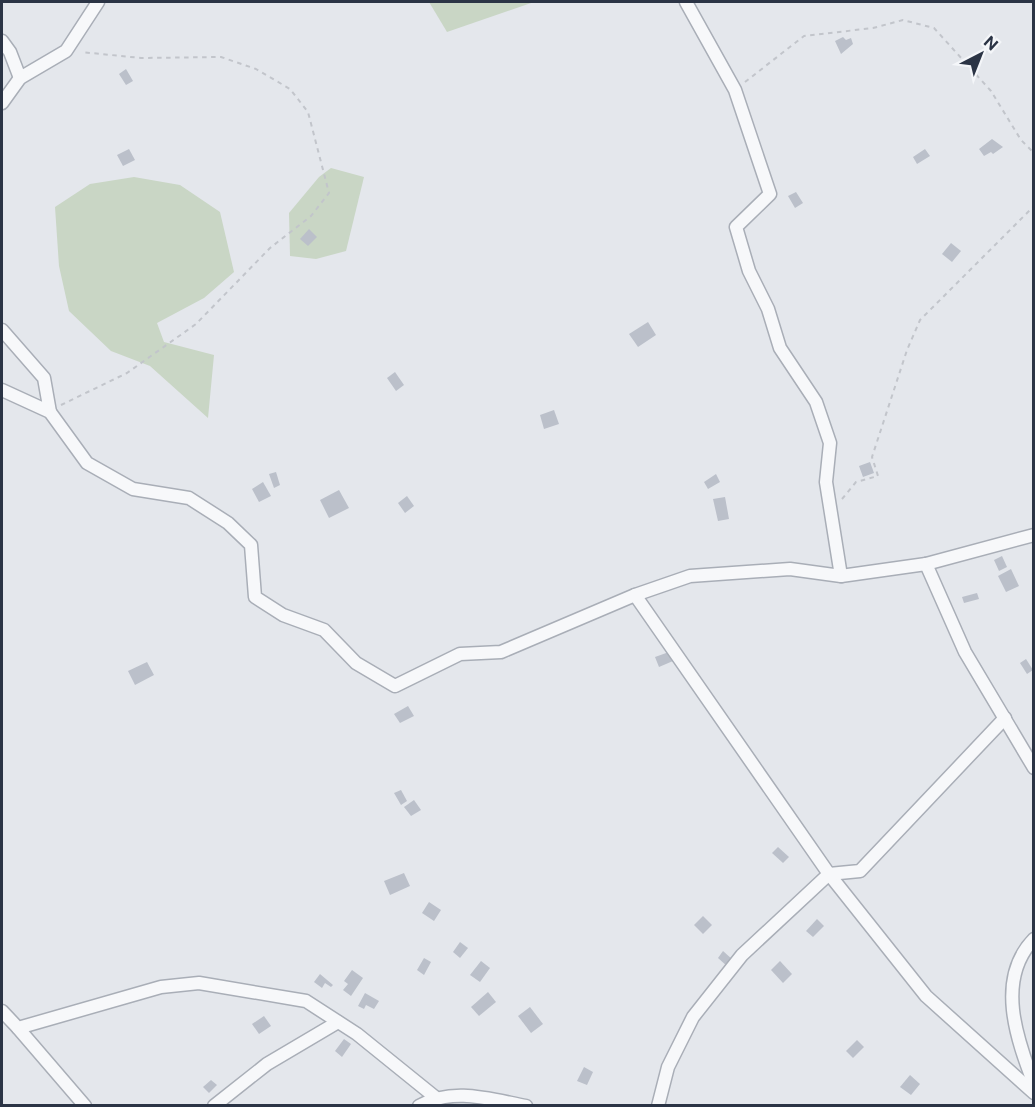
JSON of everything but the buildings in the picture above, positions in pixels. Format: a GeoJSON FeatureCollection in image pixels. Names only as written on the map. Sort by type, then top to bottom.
{"type":"FeatureCollection","features":[{"type":"Feature","properties":{"kind":"street"},"geometry":{"type":"LineString","coordinates":[[2,103],[20,78],[66,51],[98,2]]}},
{"type":"Feature","properties":{"kind":"street"},"geometry":{"type":"LineString","coordinates":[[686,2],[735,90],[770,194],[736,227],[749,271],[768,309],[780,348],[816,402],[830,443],[826,482],[841,576]]}},
{"type":"Feature","properties":{"kind":"street"},"geometry":{"type":"LineString","coordinates":[[2,41],[10,52],[20,78]]}},
{"type":"Feature","properties":{"kind":"street"},"geometry":{"type":"LineString","coordinates":[[2,330],[44,378],[50,412],[87,463],[133,489],[189,498],[228,523],[250,545],[255,597],[284,615],[324,630],[356,663],[395,686],[460,654],[501,652],[635,595],[690,576],[789,569],[841,576],[926,564],[1034,536]]}},
{"type":"Feature","properties":{"kind":"street"},"geometry":{"type":"LineString","coordinates":[[2,390],[50,412]]}},
{"type":"Feature","properties":{"kind":"street"},"geometry":{"type":"LineString","coordinates":[[926,564],[965,652],[1034,768]]}},
{"type":"Feature","properties":{"kind":"street"},"geometry":{"type":"LineString","coordinates":[[635,595],[829,874],[926,996],[1034,1093]]}},
{"type":"Feature","properties":{"kind":"street"},"geometry":{"type":"LineString","coordinates":[[658,1106],[668,1067],[693,1017],[742,955],[829,874],[860,871],[1005,718]]}},
{"type":"Feature","properties":{"kind":"street"},"geometry":{"type":"LineString","coordinates":[[1034,939],[1026,947],[1011,989],[1019,1044],[1034,1084]]}},
{"type":"Feature","properties":{"kind":"street"},"geometry":{"type":"LineString","coordinates":[[18,1028],[161,987],[199,983],[306,1001],[338,1022],[435,1097]]}},
{"type":"Feature","properties":{"kind":"street"},"geometry":{"type":"LineString","coordinates":[[2,1011],[85,1106]]}},
{"type":"Feature","properties":{"kind":"street"},"geometry":{"type":"LineString","coordinates":[[213,1106],[267,1064],[338,1022]]}},
{"type":"Feature","properties":{"kind":"street"},"geometry":{"type":"LineString","coordinates":[[419,1106],[435,1097],[467,1094],[526,1106]]}},
{"type":"Feature","properties":{"kind":"path"},"geometry":{"type":"LineString","coordinates":[[735,90],[804,36],[873,28],[903,20],[934,28],[991,92],[1021,140],[1034,153]]}},
{"type":"Feature","properties":{"kind":"path"},"geometry":{"type":"LineString","coordinates":[[50,412],[127,373],[196,324],[270,248],[311,216],[329,193],[308,112],[290,89],[256,69],[221,57],[141,58],[66,51]]}},
{"type":"Feature","properties":{"kind":"path"},"geometry":{"type":"LineString","coordinates":[[829,511],[856,482],[878,476],[872,457],[907,350],[920,320],[953,289],[977,260],[1034,206]]}},
{"type":"Feature","properties":{"kind":"green space"},"geometry":{"type":"Polygon","coordinates":[[[429,2],[534,2],[447,32],[429,2]]]}},
{"type":"Feature","properties":{"kind":"green space"},"geometry":{"type":"Polygon","coordinates":[[[331,168],[364,177],[346,251],[316,259],[290,256],[289,213],[319,177],[331,168]]]}},
{"type":"Feature","properties":{"kind":"green space"},"geometry":{"type":"Polygon","coordinates":[[[134,177],[180,185],[220,212],[234,272],[204,298],[157,323],[164,342],[214,355],[208,418],[150,366],[111,351],[69,311],[59,266],[55,207],[90,184],[134,177]]]}}]}
